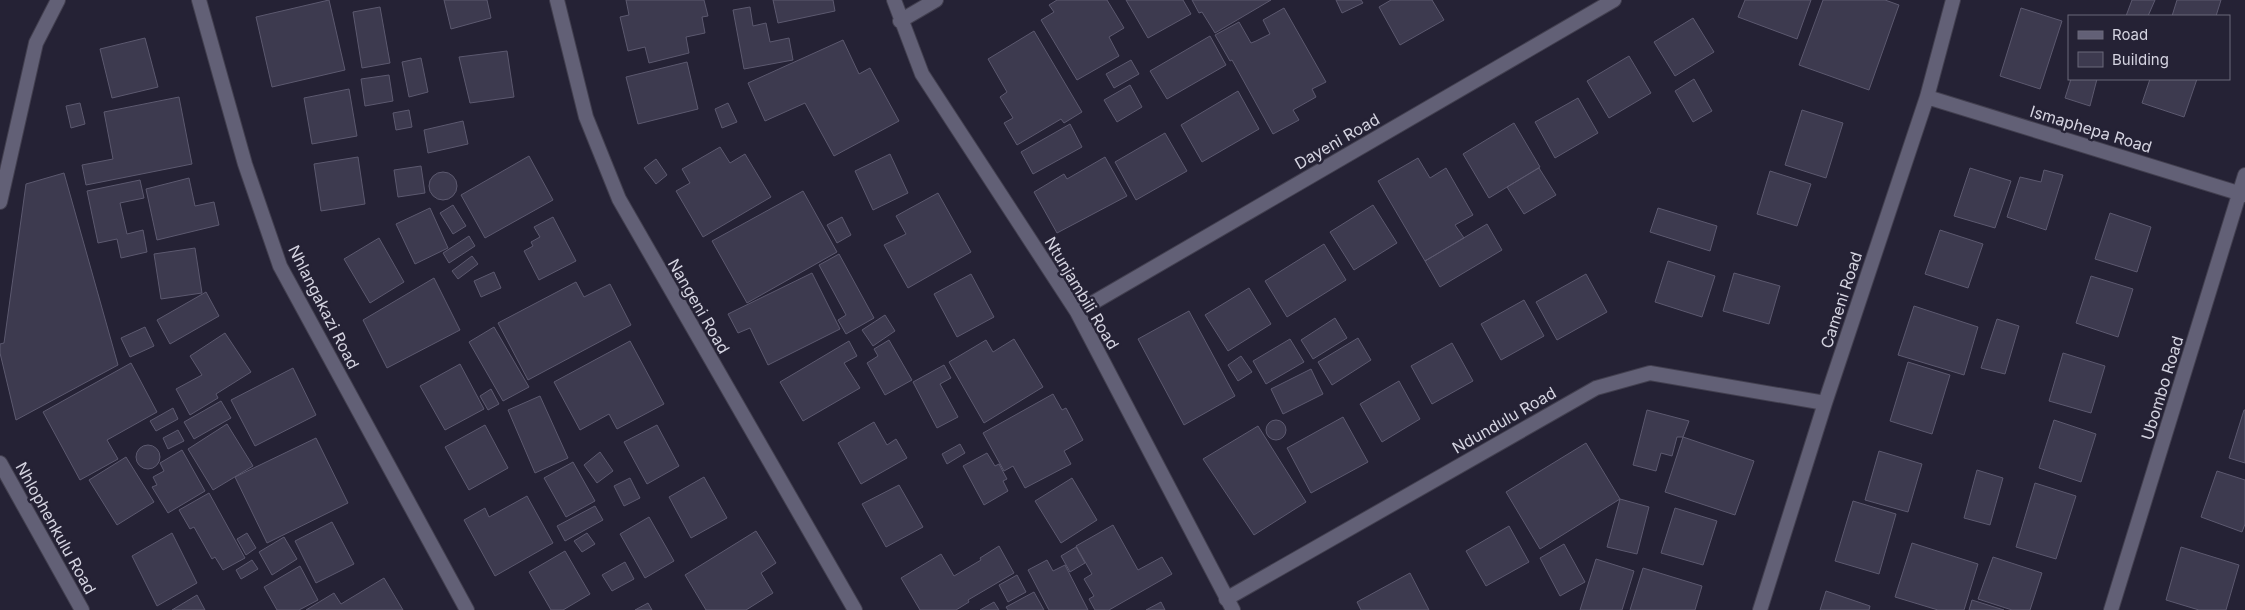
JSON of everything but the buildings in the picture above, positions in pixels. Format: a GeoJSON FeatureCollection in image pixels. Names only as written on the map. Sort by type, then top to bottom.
{"type":"FeatureCollection","features":[{"type":"Feature","properties":{"kind":"street"},"geometry":{"type":"LineString","coordinates":[[0,202],[36,43],[58,0]]}},
{"type":"Feature","properties":{"kind":"street","name":"Nhlangakazi Road"},"geometry":{"type":"LineString","coordinates":[[199,0],[245,164],[280,266],[467,610]]}},
{"type":"Feature","properties":{"kind":"street","name":"Nangeni Road"},"geometry":{"type":"LineString","coordinates":[[557,0],[586,118],[619,199],[855,610]]}},
{"type":"Feature","properties":{"kind":"street","name":"Ntunjambili Road"},"geometry":{"type":"LineString","coordinates":[[894,0],[922,74],[1076,312],[1229,604]]}},
{"type":"Feature","properties":{"kind":"street"},"geometry":{"type":"LineString","coordinates":[[900,20],[936,0]]}},
{"type":"Feature","properties":{"kind":"street","name":"Dayeni Road"},"geometry":{"type":"LineString","coordinates":[[1076,312],[1614,0]]}},
{"type":"Feature","properties":{"kind":"street","name":"Cameni Road"},"geometry":{"type":"LineString","coordinates":[[1760,610],[1825,403],[1927,97],[1953,0]]}},
{"type":"Feature","properties":{"kind":"street","name":"Ismaphepa Road"},"geometry":{"type":"LineString","coordinates":[[1927,97],[2242,194]]}},
{"type":"Feature","properties":{"kind":"street","name":"Ubombo Road"},"geometry":{"type":"LineString","coordinates":[[2111,610],[2242,194],[2245,175]]}},
{"type":"Feature","properties":{"kind":"street","name":"Ndundulu Road"},"geometry":{"type":"LineString","coordinates":[[1229,604],[1596,388],[1650,373],[1825,403]]}},
{"type":"Feature","properties":{"kind":"street","name":"Nhlophenkulu Road"},"geometry":{"type":"LineString","coordinates":[[0,463],[82,610]]}}]}
